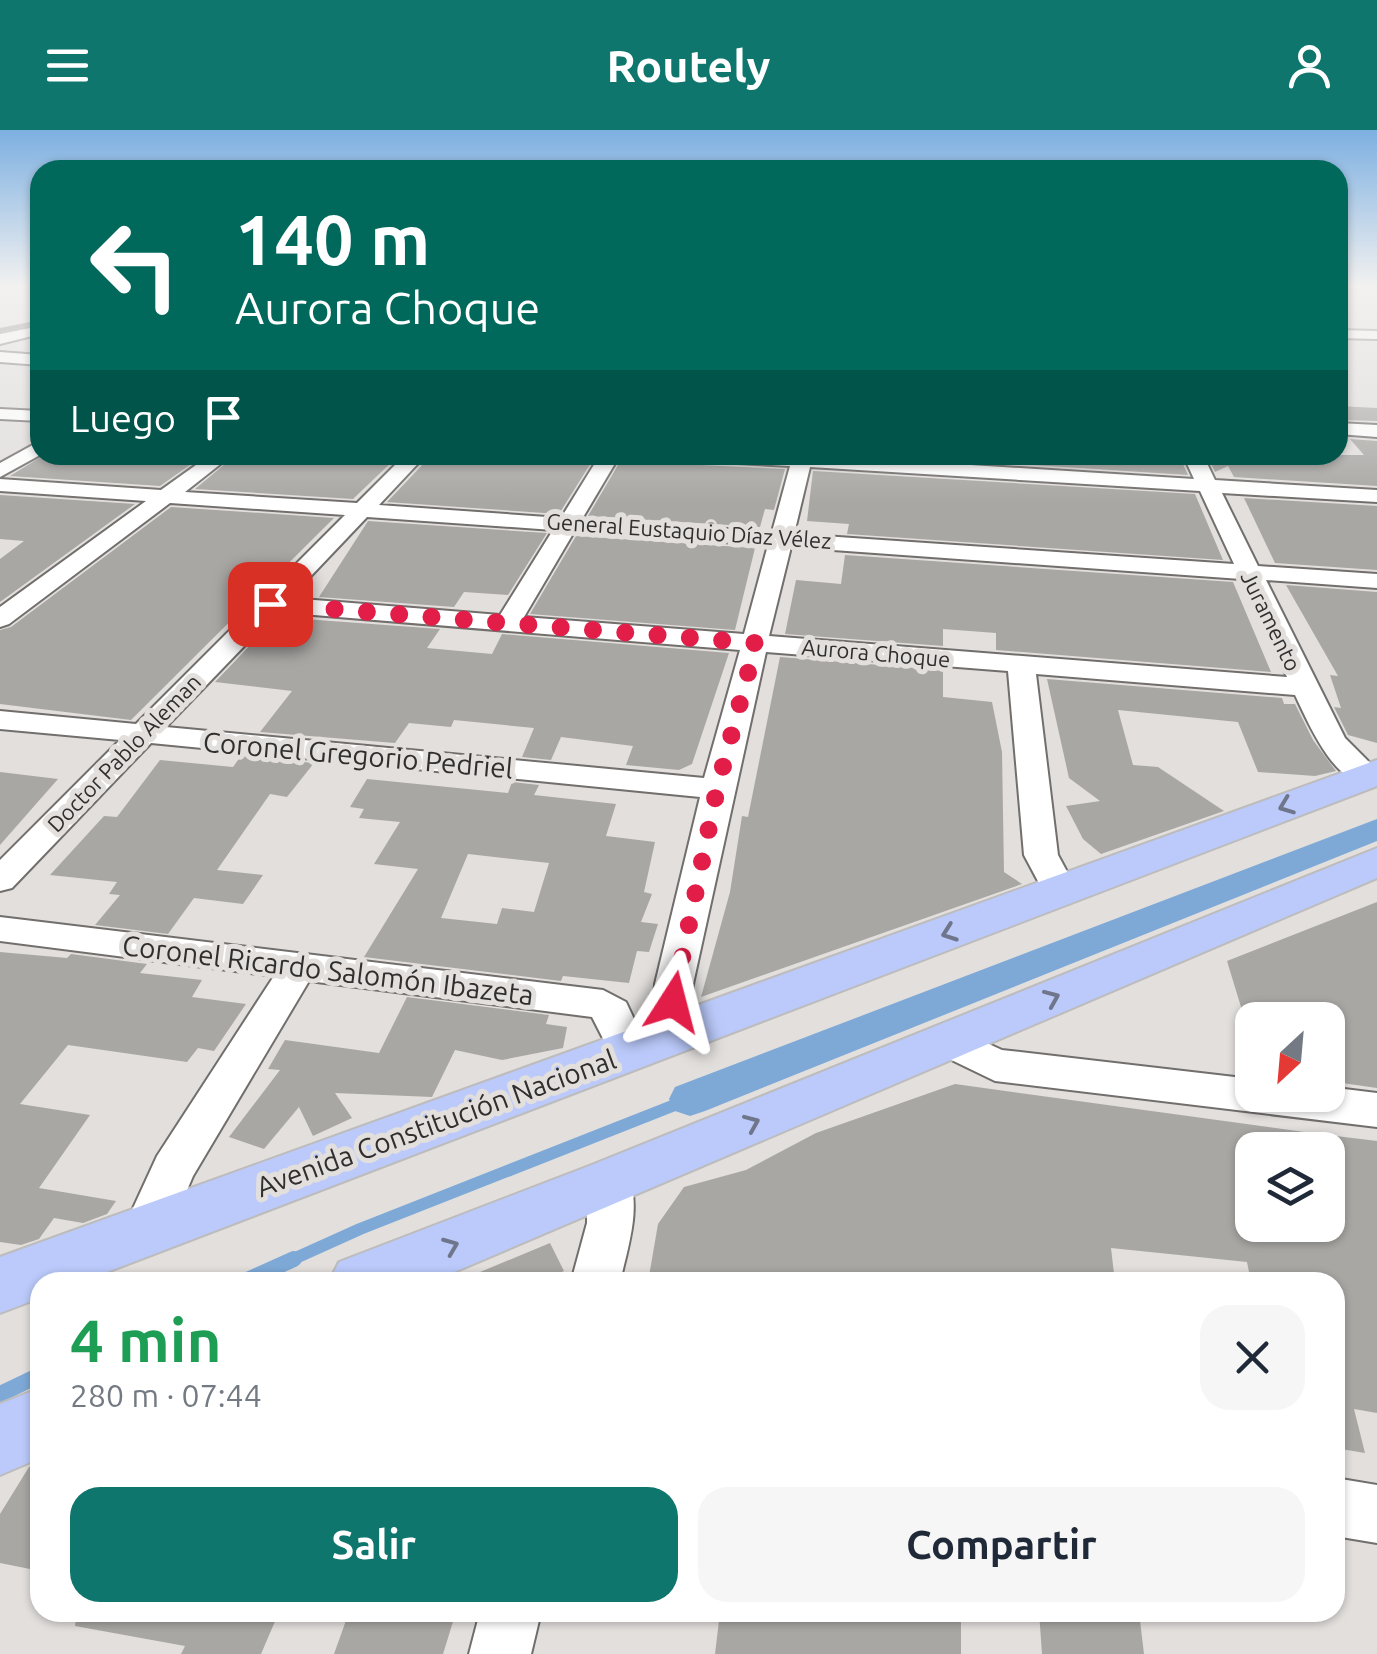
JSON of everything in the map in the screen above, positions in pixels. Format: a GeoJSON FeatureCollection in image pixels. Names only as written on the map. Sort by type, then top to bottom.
{"type":"FeatureCollection","features":[{"type":"Feature","properties":{"kind":"main road","name":"Avenida Constitución Nacional"},"geometry":{"type":"LineString","coordinates":[[35,1272],[1371,774]]}},
{"type":"Feature","properties":{"kind":"main road"},"geometry":{"type":"LineString","coordinates":[[386,1272],[1371,872]]}},
{"type":"Feature","properties":{"kind":"main road","name":"Avenida Constitución Nacional"},"geometry":{"type":"LineString","coordinates":[[0,1285],[30,1274]]}},
{"type":"Feature","properties":{"kind":"main road"},"geometry":{"type":"LineString","coordinates":[[0,1441],[30,1427]]}},
{"type":"Feature","properties":{"kind":"street"},"geometry":{"type":"LineString","coordinates":[[0,414],[30,416]]}},
{"type":"Feature","properties":{"kind":"street"},"geometry":{"type":"LineString","coordinates":[[1348,430],[1377,431]]}},
{"type":"Feature","properties":{"kind":"street"},"geometry":{"type":"LineString","coordinates":[[0,470],[30,453]]}},
{"type":"Feature","properties":{"kind":"street"},"geometry":{"type":"LineString","coordinates":[[0,619],[209,465]]}},
{"type":"Feature","properties":{"kind":"street","name":"Doctor Pablo Aleman"},"geometry":{"type":"LineString","coordinates":[[0,880],[406,465]]}},
{"type":"Feature","properties":{"kind":"street"},"geometry":{"type":"LineString","coordinates":[[506,624],[604,465]]}},
{"type":"Feature","properties":{"kind":"street"},"geometry":{"type":"LineString","coordinates":[[684,1030],[673,1002],[674,984],[717,789],[800,465]]}},
{"type":"Feature","properties":{"kind":"street"},"geometry":{"type":"LineString","coordinates":[[904,465],[1377,496]]}},
{"type":"Feature","properties":{"kind":"street","name":"Juramento"},"geometry":{"type":"LineString","coordinates":[[1198,465],[1302,687],[1332,742],[1371,774]]}},
{"type":"Feature","properties":{"kind":"street","name":"General Eustaquio Díaz Vélez"},"geometry":{"type":"LineString","coordinates":[[0,485],[1377,581]]}},
{"type":"Feature","properties":{"kind":"street","name":"Aurora Choque"},"geometry":{"type":"LineString","coordinates":[[270,604],[1302,687]]}},
{"type":"Feature","properties":{"kind":"street"},"geometry":{"type":"LineString","coordinates":[[1021,664],[1041,855],[1060,892]]}},
{"type":"Feature","properties":{"kind":"street","name":"Coronel Gregorio Pedriel"},"geometry":{"type":"LineString","coordinates":[[0,720],[717,789]]}},
{"type":"Feature","properties":{"kind":"street","name":"Coronel Ricardo Salomón Ibazeta"},"geometry":{"type":"LineString","coordinates":[[0,930],[603,1004],[612,1012],[630,1050]]}},
{"type":"Feature","properties":{"kind":"street"},"geometry":{"type":"LineString","coordinates":[[147,1230],[173,1168],[298,968]]}},
{"type":"Feature","properties":{"kind":"street"},"geometry":{"type":"LineString","coordinates":[[949,1041],[995,1065],[1377,1110]]}},
{"type":"Feature","properties":{"kind":"street"},"geometry":{"type":"LineString","coordinates":[[598,1272],[610,1223],[610,1183]]}},
{"type":"Feature","properties":{"kind":"street"},"geometry":{"type":"LineString","coordinates":[[1345,1509],[1377,1514]]}},
{"type":"Feature","properties":{"kind":"street"},"geometry":{"type":"LineString","coordinates":[[500,1654],[508,1622]]}},
{"type":"Feature","properties":{"kind":"building"},"geometry":{"type":"Polygon","coordinates":[[[1348,407],[1377,408],[1377,421],[1348,420],[1348,407]]]}},
{"type":"Feature","properties":{"kind":"building"},"geometry":{"type":"Polygon","coordinates":[[[1350,439],[1377,441],[1377,486],[1234,477],[1228,466],[1215,472],[1212,465],[1348,465],[1348,455],[1364,455],[1350,439]]]}},
{"type":"Feature","properties":{"kind":"building"},"geometry":{"type":"Polygon","coordinates":[[[30,464],[190,465],[160,486],[10,476],[30,464]]]}},
{"type":"Feature","properties":{"kind":"building"},"geometry":{"type":"Polygon","coordinates":[[[224,465],[389,465],[353,499],[195,489],[224,465]]]}},
{"type":"Feature","properties":{"kind":"building"},"geometry":{"type":"Polygon","coordinates":[[[422,465],[590,465],[559,514],[387,502],[422,465]]]}},
{"type":"Feature","properties":{"kind":"building"},"geometry":{"type":"Polygon","coordinates":[[[618,465],[785,469],[774,510],[765,509],[760,527],[588,516],[618,465]]]}},
{"type":"Feature","properties":{"kind":"building"},"geometry":{"type":"Polygon","coordinates":[[[1030,465],[1184,465],[1188,475],[1030,465]]]}},
{"type":"Feature","properties":{"kind":"building"},"geometry":{"type":"Polygon","coordinates":[[[813,471],[1195,494],[1223,560],[847,534],[849,524],[807,521],[813,471]]]}},
{"type":"Feature","properties":{"kind":"building"},"geometry":{"type":"Polygon","coordinates":[[[0,495],[135,504],[0,602],[0,559],[24,541],[0,539],[0,495]]]}},
{"type":"Feature","properties":{"kind":"building"},"geometry":{"type":"Polygon","coordinates":[[[1244,498],[1377,506],[1377,570],[1275,563],[1244,498]]]}},
{"type":"Feature","properties":{"kind":"building"},"geometry":{"type":"Polygon","coordinates":[[[171,507],[334,518],[131,720],[0,704],[0,630],[11,627],[171,507]]]}},
{"type":"Feature","properties":{"kind":"building"},"geometry":{"type":"Polygon","coordinates":[[[368,521],[547,533],[508,595],[464,592],[454,607],[319,597],[368,521]]]}},
{"type":"Feature","properties":{"kind":"building"},"geometry":{"type":"Polygon","coordinates":[[[576,536],[755,548],[735,630],[530,614],[576,536]]]}},
{"type":"Feature","properties":{"kind":"building"},"geometry":{"type":"Polygon","coordinates":[[[845,555],[1233,582],[1271,672],[996,650],[996,633],[943,629],[943,646],[785,634],[796,580],[841,584],[845,555]]]}},
{"type":"Feature","properties":{"kind":"building"},"geometry":{"type":"Polygon","coordinates":[[[1286,585],[1377,592],[1377,743],[1348,735],[1334,707],[1341,708],[1330,675],[1338,676],[1286,585]]]}},
{"type":"Feature","properties":{"kind":"building"},"geometry":{"type":"Polygon","coordinates":[[[277,617],[440,629],[427,648],[492,654],[502,634],[729,653],[692,764],[679,770],[626,765],[633,746],[561,737],[551,760],[522,757],[534,728],[454,720],[451,727],[409,723],[395,743],[260,732],[292,691],[215,682],[277,617]]]}},
{"type":"Feature","properties":{"kind":"building"},"geometry":{"type":"Polygon","coordinates":[[[780,657],[943,670],[943,697],[992,702],[1002,752],[1004,872],[1022,884],[701,997],[730,892],[742,816],[748,817],[780,657]]]}},
{"type":"Feature","properties":{"kind":"building"},"geometry":{"type":"Polygon","coordinates":[[[1047,679],[1282,698],[1284,704],[1295,704],[1313,740],[1336,771],[1315,776],[1258,772],[1238,722],[1118,710],[1133,765],[1158,767],[1224,811],[1101,854],[1083,839],[1066,806],[1100,801],[1069,778],[1047,679]]]}},
{"type":"Feature","properties":{"kind":"building"},"geometry":{"type":"Polygon","coordinates":[[[241,756],[314,763],[287,797],[270,794],[217,870],[263,875],[243,904],[194,898],[168,934],[95,925],[120,895],[109,894],[117,882],[50,875],[104,816],[117,817],[160,760],[233,767],[241,756]]]}},
{"type":"Feature","properties":{"kind":"building"},"geometry":{"type":"Polygon","coordinates":[[[0,772],[58,779],[0,845],[0,772]]]}},
{"type":"Feature","properties":{"kind":"building"},"geometry":{"type":"Polygon","coordinates":[[[367,779],[508,793],[512,782],[539,785],[534,795],[616,804],[606,836],[655,842],[644,892],[652,894],[641,922],[658,924],[649,952],[637,951],[629,983],[563,976],[561,981],[364,957],[418,869],[374,864],[400,822],[359,818],[364,809],[350,807],[367,779]],[[468,854],[441,918],[497,924],[502,908],[534,912],[549,863],[468,854]]]}},
{"type":"Feature","properties":{"kind":"building"},"geometry":{"type":"Polygon","coordinates":[[[1377,902],[1377,1088],[1345,1083],[1345,1002],[1240,1002],[1227,961],[1377,902]]]}},
{"type":"Feature","properties":{"kind":"building"},"geometry":{"type":"Polygon","coordinates":[[[0,952],[67,958],[71,954],[147,964],[140,973],[202,980],[192,997],[246,1004],[214,1051],[198,1048],[187,1062],[68,1045],[20,1104],[90,1115],[39,1188],[116,1201],[107,1214],[83,1223],[54,1218],[39,1239],[21,1245],[0,1242],[0,952]]]}},
{"type":"Feature","properties":{"kind":"building"},"geometry":{"type":"Polygon","coordinates":[[[407,997],[549,1015],[546,1024],[567,1027],[563,1048],[502,1060],[455,1050],[432,1097],[335,1093],[352,1118],[313,1136],[299,1107],[264,1149],[229,1137],[280,1070],[268,1069],[285,1040],[379,1053],[407,997]]]}},
{"type":"Feature","properties":{"kind":"building"},"geometry":{"type":"Polygon","coordinates":[[[955,1084],[1304,1132],[1235,1132],[1235,1242],[1345,1242],[1345,1137],[1377,1141],[1377,1413],[1354,1409],[1365,1453],[1345,1450],[1345,1272],[1249,1272],[1247,1262],[1111,1248],[1114,1272],[650,1272],[658,1224],[684,1187],[746,1170],[816,1133],[955,1084]]]}},
{"type":"Feature","properties":{"kind":"building"},"geometry":{"type":"Polygon","coordinates":[[[550,1243],[564,1271],[562,1272],[480,1272],[550,1243]]]}},
{"type":"Feature","properties":{"kind":"building"},"geometry":{"type":"Polygon","coordinates":[[[29,1467],[30,1569],[0,1563],[0,1514],[29,1467]]]}},
{"type":"Feature","properties":{"kind":"building"},"geometry":{"type":"Polygon","coordinates":[[[76,1622],[275,1622],[261,1654],[181,1654],[185,1646],[75,1626],[76,1622]]]}},
{"type":"Feature","properties":{"kind":"building"},"geometry":{"type":"Polygon","coordinates":[[[345,1622],[453,1622],[443,1654],[334,1654],[345,1622]]]}},
{"type":"Feature","properties":{"kind":"building"},"geometry":{"type":"Polygon","coordinates":[[[719,1622],[961,1622],[961,1654],[715,1654],[719,1622]]]}},
{"type":"Feature","properties":{"kind":"building"},"geometry":{"type":"Polygon","coordinates":[[[1040,1622],[1140,1622],[1144,1654],[1042,1654],[1040,1622]]]}},
{"type":"Feature","properties":{"kind":"waterway"},"geometry":{"type":"LineString","coordinates":[[690,1099],[1377,829]]}},
{"type":"Feature","properties":{"kind":"waterway"},"geometry":{"type":"LineString","coordinates":[[289,1261],[360,1229],[690,1099]]}},
{"type":"Feature","properties":{"kind":"waterway"},"geometry":{"type":"LineString","coordinates":[[265,1272],[294,1259]]}},
{"type":"Feature","properties":{"kind":"waterway"},"geometry":{"type":"LineString","coordinates":[[0,1394],[30,1380]]}},
{"type":"Feature","properties":{"kind":"route"},"geometry":{"type":"LineString","coordinates":[[270,604],[756,643],[717,789],[673,1002]]}}]}
